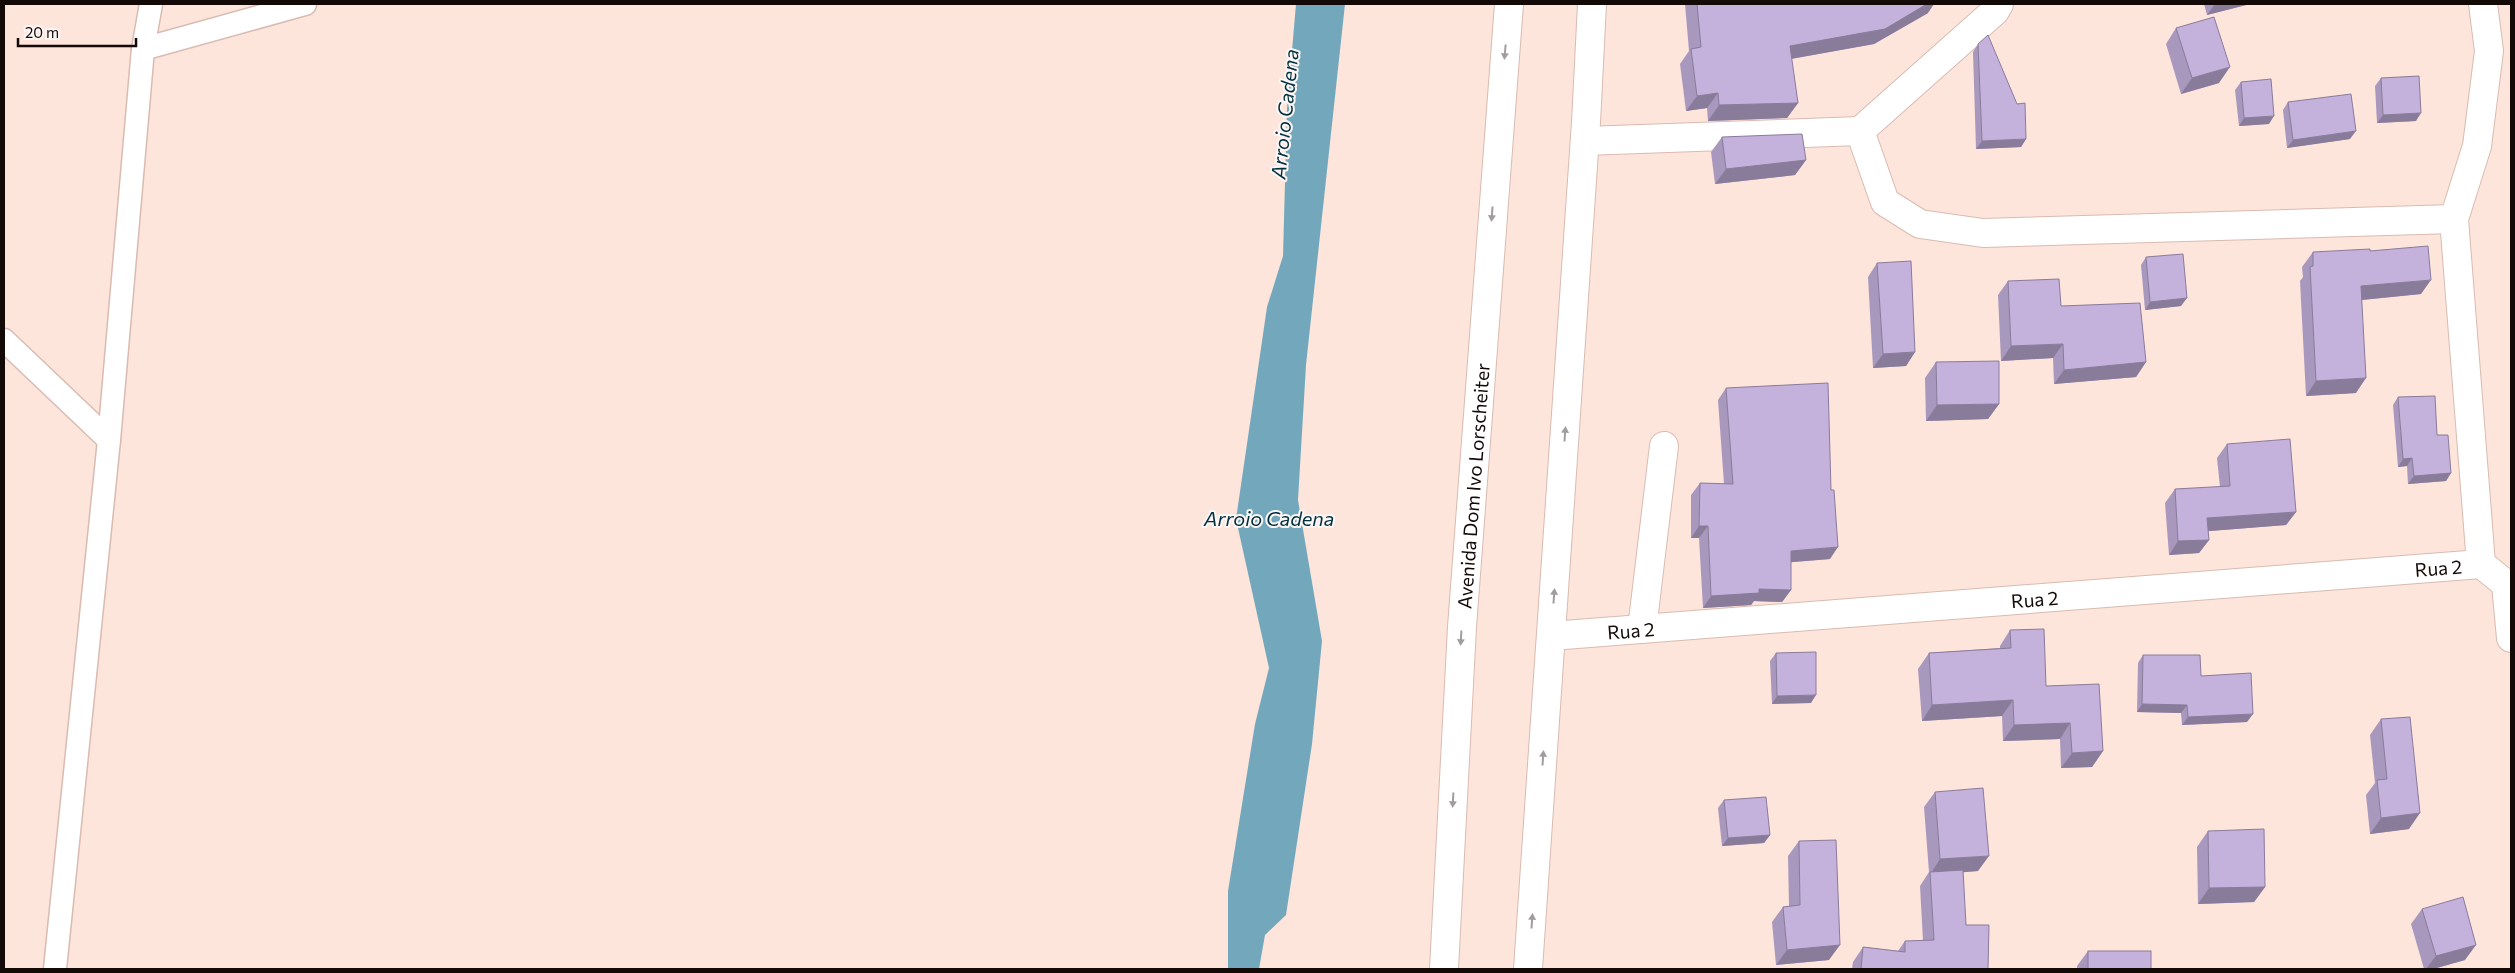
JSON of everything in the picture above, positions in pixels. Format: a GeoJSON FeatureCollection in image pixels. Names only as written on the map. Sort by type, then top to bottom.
{"type":"FeatureCollection","features":[{"type":"Feature","properties":{"kind":"street","name":"Avenida Dom Ivo Lorscheiter"},"geometry":{"type":"LineString","coordinates":[[1444,969],[1462,617],[1509,4]]}},
{"type":"Feature","properties":{"kind":"street"},"geometry":{"type":"LineString","coordinates":[[1528,969],[1585,141],[1592,4]]}},
{"type":"Feature","properties":{"kind":"street"},"geometry":{"type":"LineString","coordinates":[[1585,141],[1860,131],[1995,11],[1999,4]]}},
{"type":"Feature","properties":{"kind":"street"},"geometry":{"type":"LineString","coordinates":[[2481,564],[2454,219],[2477,146],[2489,51],[2484,4]]}},
{"type":"Feature","properties":{"kind":"street"},"geometry":{"type":"LineString","coordinates":[[1860,131],[1885,202],[1920,224],[1983,233],[2454,219]]}},
{"type":"Feature","properties":{"kind":"street"},"geometry":{"type":"LineString","coordinates":[[1642,629],[1664,446]]}},
{"type":"Feature","properties":{"kind":"street","name":"Rua 2"},"geometry":{"type":"LineString","coordinates":[[1551,636],[2481,564],[2509,584]]}},
{"type":"Feature","properties":{"kind":"street"},"geometry":{"type":"LineString","coordinates":[[2509,584],[2511,638]]}},
{"type":"Feature","properties":{"kind":"lane"},"geometry":{"type":"LineString","coordinates":[[55,969],[109,440],[143,49],[151,4]]}},
{"type":"Feature","properties":{"kind":"lane"},"geometry":{"type":"LineString","coordinates":[[143,49],[305,4]]}},
{"type":"Feature","properties":{"kind":"lane"},"geometry":{"type":"LineString","coordinates":[[4,340],[109,440]]}},
{"type":"Feature","properties":{"kind":"water","name":"Arroio Cadena"},"geometry":{"type":"Polygon","coordinates":[[[1296,4],[1345,4],[1306,365],[1298,500],[1322,641],[1312,744],[1286,915],[1265,935],[1259,969],[1228,969],[1228,891],[1255,724],[1269,668],[1236,519],[1267,307],[1283,256],[1287,109],[1296,4]]]}},
{"type":"Feature","properties":{"kind":"building"},"geometry":{"type":"Polygon","coordinates":[[[1697,4],[1927,4],[1885,29],[1790,46],[1798,103],[1719,105],[1718,93],[1697,96],[1691,49],[1701,47],[1697,4]]]}},
{"type":"Feature","properties":{"kind":"building"},"geometry":{"type":"Polygon","coordinates":[[[2214,17],[2230,67],[2192,78],[2176,28],[2214,17]]]}},
{"type":"Feature","properties":{"kind":"building"},"geometry":{"type":"Polygon","coordinates":[[[1988,35],[2017,104],[2025,103],[2026,139],[1982,141],[1978,44],[1988,35]]]}},
{"type":"Feature","properties":{"kind":"building"},"geometry":{"type":"Polygon","coordinates":[[[2419,76],[2421,113],[2383,115],[2381,78],[2419,76]]]}},
{"type":"Feature","properties":{"kind":"building"},"geometry":{"type":"Polygon","coordinates":[[[2271,79],[2274,116],[2244,118],[2241,82],[2271,79]]]}},
{"type":"Feature","properties":{"kind":"building"},"geometry":{"type":"Polygon","coordinates":[[[2351,94],[2356,131],[2293,140],[2288,102],[2351,94]]]}},
{"type":"Feature","properties":{"kind":"building"},"geometry":{"type":"Polygon","coordinates":[[[1802,134],[1806,160],[1726,169],[1722,137],[1802,134]]]}},
{"type":"Feature","properties":{"kind":"building"},"geometry":{"type":"Polygon","coordinates":[[[2428,246],[2431,280],[2361,286],[2366,378],[2316,381],[2310,267],[2313,266],[2313,252],[2370,249],[2370,251],[2428,246]]]}},
{"type":"Feature","properties":{"kind":"building"},"geometry":{"type":"Polygon","coordinates":[[[2183,254],[2187,298],[2150,302],[2146,257],[2183,254]]]}},
{"type":"Feature","properties":{"kind":"building"},"geometry":{"type":"Polygon","coordinates":[[[1911,261],[1915,352],[1883,354],[1877,263],[1911,261]]]}},
{"type":"Feature","properties":{"kind":"building"},"geometry":{"type":"Polygon","coordinates":[[[2059,279],[2061,306],[2140,303],[2146,362],[2064,370],[2063,344],[2011,346],[2008,281],[2059,279]]]}},
{"type":"Feature","properties":{"kind":"building"},"geometry":{"type":"Polygon","coordinates":[[[1999,361],[1999,404],[1937,405],[1936,362],[1999,361]]]}},
{"type":"Feature","properties":{"kind":"building"},"geometry":{"type":"Polygon","coordinates":[[[1828,383],[1831,490],[1834,490],[1838,547],[1791,551],[1791,590],[1759,589],[1759,593],[1711,596],[1708,526],[1699,526],[1700,483],[1733,484],[1726,388],[1828,383]]]}},
{"type":"Feature","properties":{"kind":"building"},"geometry":{"type":"Polygon","coordinates":[[[2435,396],[2437,435],[2448,435],[2451,473],[2414,476],[2412,458],[2403,459],[2398,397],[2435,396]]]}},
{"type":"Feature","properties":{"kind":"building"},"geometry":{"type":"Polygon","coordinates":[[[2290,439],[2296,512],[2207,518],[2209,540],[2178,541],[2175,489],[2230,486],[2227,444],[2290,439]]]}},
{"type":"Feature","properties":{"kind":"building"},"geometry":{"type":"Polygon","coordinates":[[[2044,629],[2046,686],[2099,684],[2103,751],[2072,753],[2070,723],[2014,725],[2013,700],[1932,705],[1929,653],[2011,648],[2010,630],[2044,629]]]}},
{"type":"Feature","properties":{"kind":"building"},"geometry":{"type":"Polygon","coordinates":[[[1816,652],[1816,695],[1777,696],[1776,653],[1816,652]]]}},
{"type":"Feature","properties":{"kind":"building"},"geometry":{"type":"Polygon","coordinates":[[[2143,655],[2200,655],[2201,676],[2251,673],[2253,714],[2188,717],[2187,705],[2142,704],[2143,655]]]}},
{"type":"Feature","properties":{"kind":"building"},"geometry":{"type":"Polygon","coordinates":[[[2410,717],[2420,813],[2381,818],[2377,780],[2387,779],[2381,719],[2410,717]]]}},
{"type":"Feature","properties":{"kind":"building"},"geometry":{"type":"Polygon","coordinates":[[[1983,788],[1989,856],[1940,859],[1935,792],[1983,788]]]}},
{"type":"Feature","properties":{"kind":"building"},"geometry":{"type":"Polygon","coordinates":[[[1766,797],[1770,835],[1728,838],[1724,800],[1766,797]]]}},
{"type":"Feature","properties":{"kind":"building"},"geometry":{"type":"Polygon","coordinates":[[[2264,829],[2265,887],[2209,888],[2208,831],[2264,829]]]}},
{"type":"Feature","properties":{"kind":"building"},"geometry":{"type":"Polygon","coordinates":[[[1836,840],[1840,945],[1787,950],[1783,907],[1800,905],[1799,841],[1836,840]]]}},
{"type":"Feature","properties":{"kind":"building"},"geometry":{"type":"Polygon","coordinates":[[[1963,870],[1966,925],[1989,925],[1988,969],[1861,969],[1863,947],[1905,952],[1905,941],[1934,940],[1930,872],[1963,870]]]}},
{"type":"Feature","properties":{"kind":"building"},"geometry":{"type":"Polygon","coordinates":[[[2463,897],[2476,945],[2436,956],[2422,909],[2463,897]]]}},
{"type":"Feature","properties":{"kind":"building"},"geometry":{"type":"Polygon","coordinates":[[[2088,951],[2151,951],[2151,969],[2088,969],[2088,951]]]}}]}
